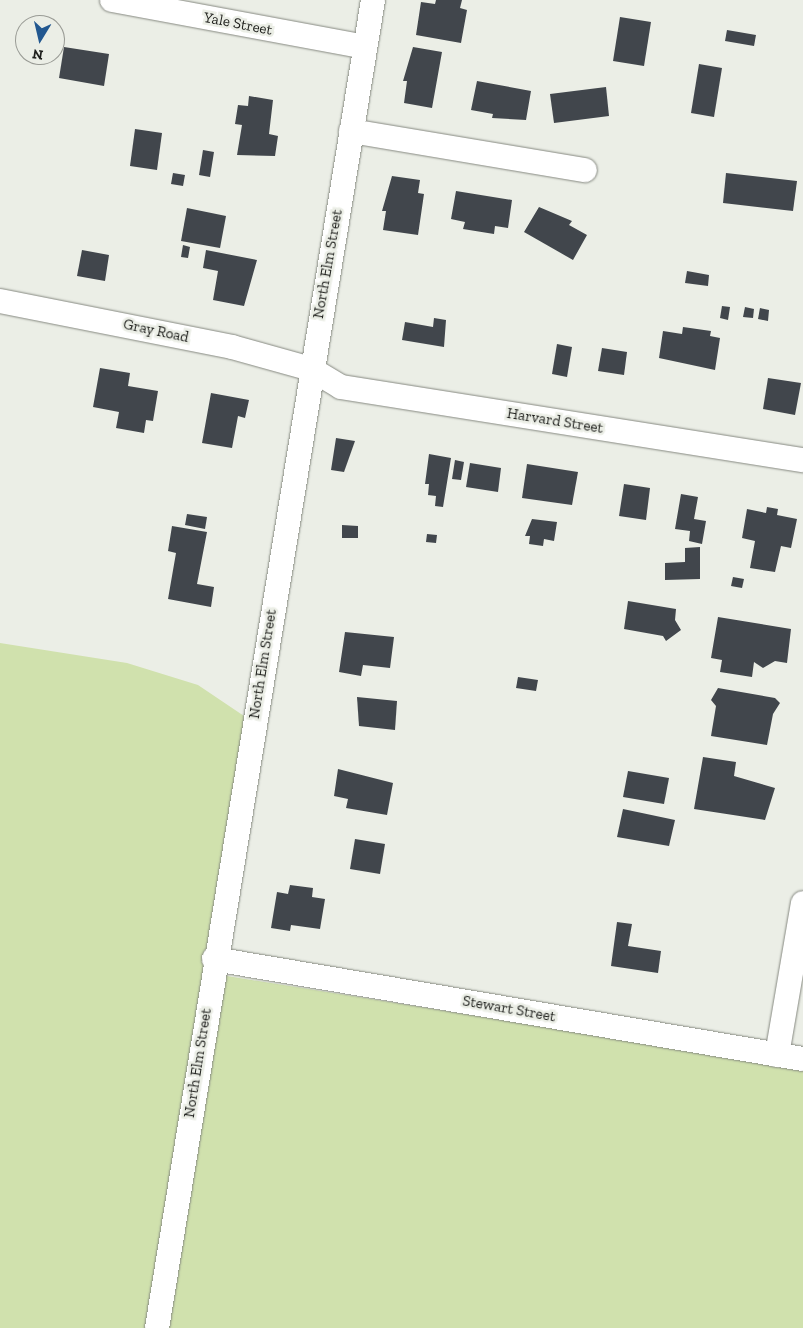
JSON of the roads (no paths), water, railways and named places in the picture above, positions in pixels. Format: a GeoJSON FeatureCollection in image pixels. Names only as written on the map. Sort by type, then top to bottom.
{"type":"FeatureCollection","features":[{"type":"Feature","properties":{"kind":"street","name":"Yale Street"},"geometry":{"type":"LineString","coordinates":[[112,0],[365,47]]}},
{"type":"Feature","properties":{"kind":"street","name":"North Elm Street"},"geometry":{"type":"LineString","coordinates":[[157,1328],[214,959],[373,0]]}},
{"type":"Feature","properties":{"kind":"street"},"geometry":{"type":"LineString","coordinates":[[351,132],[585,170]]}},
{"type":"Feature","properties":{"kind":"street","name":"Gray Road"},"geometry":{"type":"LineString","coordinates":[[0,301],[232,347],[311,369]]}},
{"type":"Feature","properties":{"kind":"street","name":"Harvard Street"},"geometry":{"type":"LineString","coordinates":[[311,369],[341,387],[803,460]]}},
{"type":"Feature","properties":{"kind":"street"},"geometry":{"type":"LineString","coordinates":[[777,1055],[803,903]]}},
{"type":"Feature","properties":{"kind":"street","name":"Stewart Street"},"geometry":{"type":"LineString","coordinates":[[214,959],[803,1059]]}}]}
